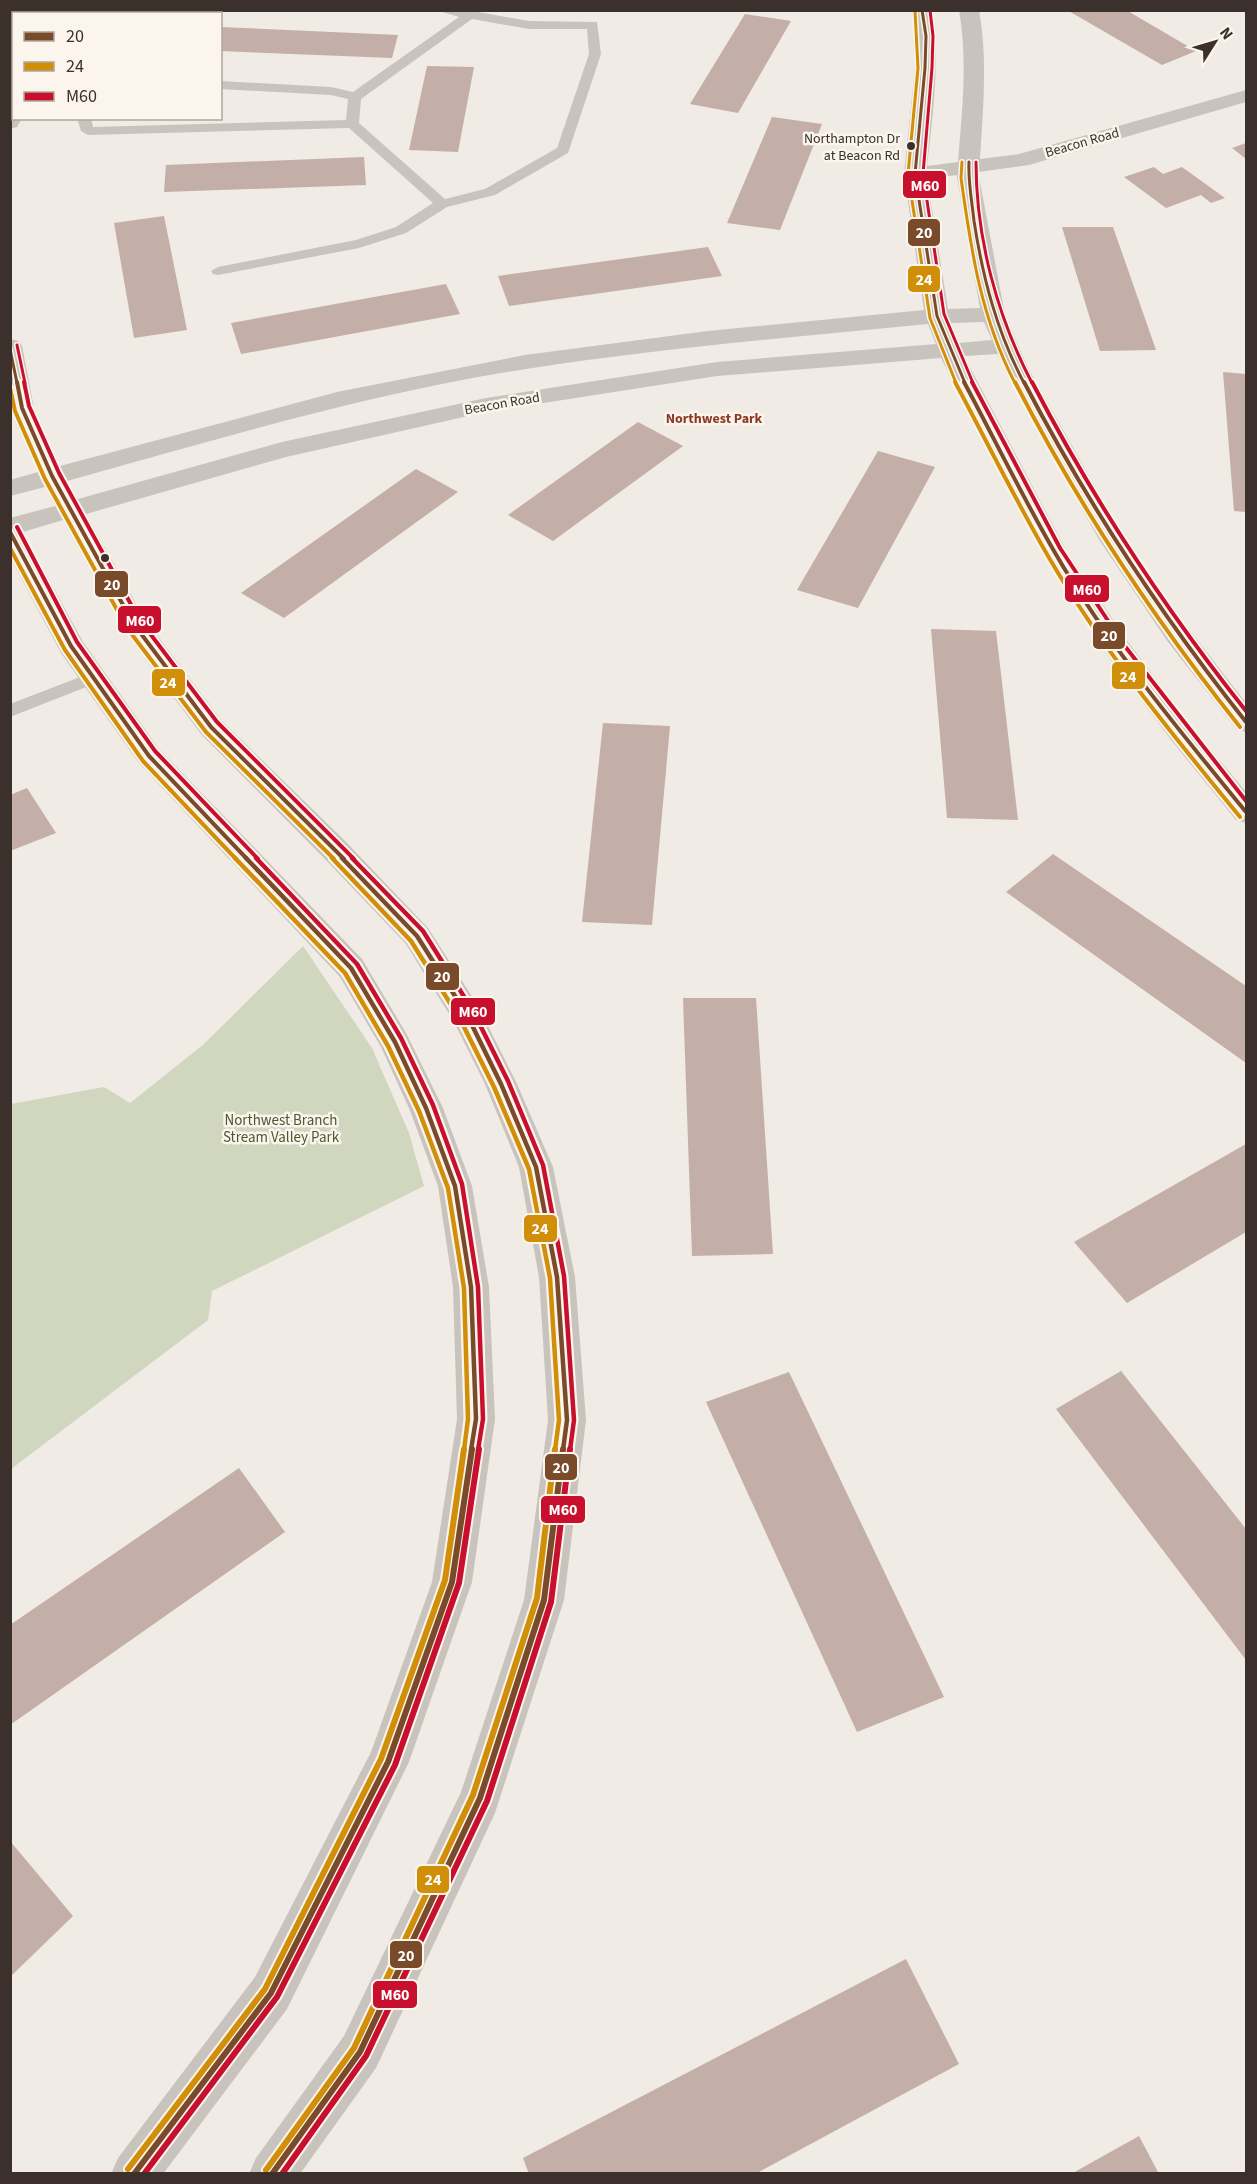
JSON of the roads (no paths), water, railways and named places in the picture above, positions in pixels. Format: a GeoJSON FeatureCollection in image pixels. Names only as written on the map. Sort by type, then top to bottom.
{"type":"FeatureCollection","features":[{"type":"Feature","properties":{"kind":"street"},"geometry":{"type":"LineString","coordinates":[[922,10],[926,36],[925,68],[915,174],[937,316],[958,371],[1054,552],[1118,649],[1182,734],[1246,812]]}},
{"type":"Feature","properties":{"kind":"street"},"geometry":{"type":"LineString","coordinates":[[969,10],[974,38],[975,71],[968,177],[993,315],[1006,346],[1054,441],[1113,541],[1178,634],[1246,722]]}},
{"type":"Feature","properties":{"kind":"street","name":"Beacon Road"},"geometry":{"type":"LineString","coordinates":[[915,174],[1021,159],[1246,96]]}},
{"type":"Feature","properties":{"kind":"street"},"geometry":{"type":"LineString","coordinates":[[10,488],[337,399],[525,362],[630,347],[937,316],[993,315]]}},
{"type":"Feature","properties":{"kind":"street"},"geometry":{"type":"LineString","coordinates":[[10,346],[22,408],[52,476],[133,623],[211,727],[335,850],[417,936],[467,1015],[501,1084],[536,1167],[557,1277],[567,1420],[544,1600],[480,1798],[365,2042],[272,2174]]}},
{"type":"Feature","properties":{"kind":"street","name":"Beacon Road"},"geometry":{"type":"LineString","coordinates":[[10,529],[70,509],[282,450],[486,405],[717,369],[1006,346]]}},
{"type":"Feature","properties":{"kind":"street"},"geometry":{"type":"LineString","coordinates":[[10,529],[71,646],[149,756],[351,968],[395,1042],[426,1108],[455,1186],[471,1287],[476,1419],[452,1582],[388,1762],[271,1993],[134,2174]]}},
{"type":"Feature","properties":{"kind":"lane"},"geometry":{"type":"LineString","coordinates":[[442,10],[529,25],[593,25]]}},
{"type":"Feature","properties":{"kind":"lane"},"geometry":{"type":"LineString","coordinates":[[218,271],[359,244],[401,230],[442,204],[490,192],[563,150],[595,54],[593,25],[596,10]]}},
{"type":"Feature","properties":{"kind":"lane"},"geometry":{"type":"LineString","coordinates":[[352,124],[355,97],[468,16]]}},
{"type":"Feature","properties":{"kind":"lane"},"geometry":{"type":"LineString","coordinates":[[222,85],[331,91],[355,97]]}},
{"type":"Feature","properties":{"kind":"lane"},"geometry":{"type":"LineString","coordinates":[[85,120],[88,131],[352,124],[442,204]]}},
{"type":"Feature","properties":{"kind":"lane"},"geometry":{"type":"LineString","coordinates":[[10,711],[93,678]]}},
{"type":"Feature","properties":{"kind":"place","name":"Northampton Dr at Beacon Rd"},"geometry":{"type":"Point","coordinates":[911,146]}},
{"type":"Feature","properties":{"kind":"district","name":"Northwest Park"},"geometry":{"type":"Point","coordinates":[714,418]}},
{"type":"Feature","properties":{"kind":"park label","name":"Northwest Branch Stream Valley Park"},"geometry":{"type":"Point","coordinates":[281,1128]}}]}
